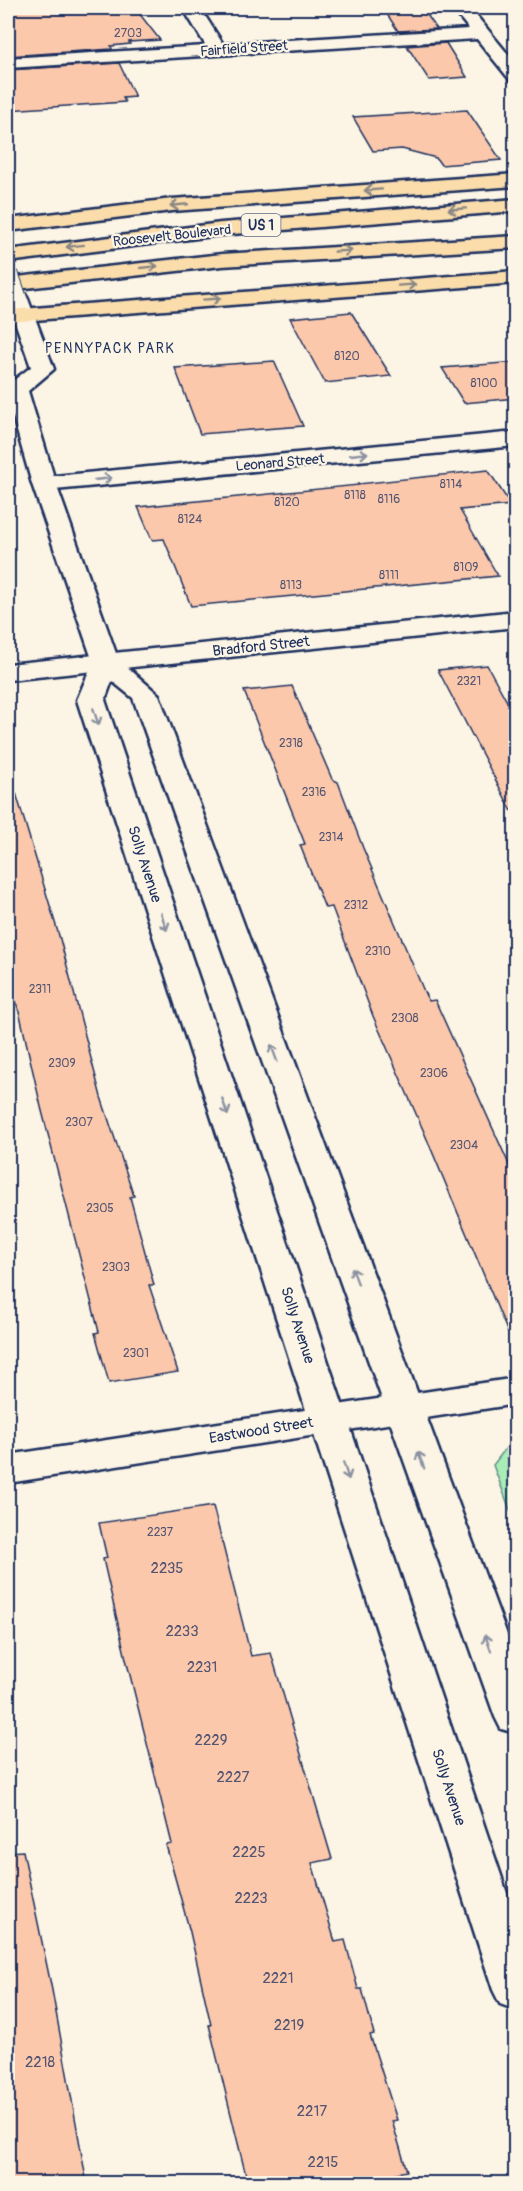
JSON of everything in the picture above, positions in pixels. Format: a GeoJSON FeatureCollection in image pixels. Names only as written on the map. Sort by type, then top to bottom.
{"type":"FeatureCollection","features":[{"type":"Feature","properties":{"kind":"highway","name":"Roosevelt Boulevard"},"geometry":{"type":"LineString","coordinates":[[8,225],[179,204],[516,180]]}},
{"type":"Feature","properties":{"kind":"highway","name":"Roosevelt Boulevard"},"geometry":{"type":"LineString","coordinates":[[8,256],[233,228],[516,205]]}},
{"type":"Feature","properties":{"kind":"highway","name":"Roosevelt Boulevard"},"geometry":{"type":"LineString","coordinates":[[14,303],[222,260],[516,242]]}},
{"type":"Feature","properties":{"kind":"highway"},"geometry":{"type":"LineString","coordinates":[[14,303],[516,277]]}},
{"type":"Feature","properties":{"kind":"street"},"geometry":{"type":"LineString","coordinates":[[191,8],[198,15],[217,50]]}},
{"type":"Feature","properties":{"kind":"street"},"geometry":{"type":"LineString","coordinates":[[461,8],[516,76]]}},
{"type":"Feature","properties":{"kind":"street","name":"Fairfield Street"},"geometry":{"type":"LineString","coordinates":[[8,63],[481,34]]}},
{"type":"Feature","properties":{"kind":"street"},"geometry":{"type":"LineString","coordinates":[[8,273],[14,303],[43,369],[12,387],[106,662],[144,694],[516,1717]]}},
{"type":"Feature","properties":{"kind":"street","name":"Leonard Street"},"geometry":{"type":"LineString","coordinates":[[44,484],[516,439]]}},
{"type":"Feature","properties":{"kind":"street","name":"Bradford Street"},"geometry":{"type":"LineString","coordinates":[[8,672],[516,619]]}},
{"type":"Feature","properties":{"kind":"street","name":"Solly Avenue"},"geometry":{"type":"LineString","coordinates":[[106,662],[91,700],[516,1990]]}},
{"type":"Feature","properties":{"kind":"street","name":"Eastwood Street"},"geometry":{"type":"LineString","coordinates":[[8,1469],[516,1391]]}},
{"type":"Feature","properties":{"kind":"green space"},"geometry":{"type":"Polygon","coordinates":[[[516,1447],[515,1523],[493,1465],[506,1448],[516,1447]]]}},
{"type":"Feature","properties":{"kind":"building"},"geometry":{"type":"Polygon","coordinates":[[[49,8],[135,8],[160,40],[129,42],[130,44],[111,46],[112,49],[8,56],[8,11],[49,8]]]}},
{"type":"Feature","properties":{"kind":"building"},"geometry":{"type":"Polygon","coordinates":[[[383,8],[418,8],[421,12],[425,12],[437,29],[398,31],[383,8]]]}},
{"type":"Feature","properties":{"kind":"building"},"geometry":{"type":"Polygon","coordinates":[[[446,43],[467,77],[429,80],[407,46],[446,43]]]}},
{"type":"Feature","properties":{"kind":"building"},"geometry":{"type":"Polygon","coordinates":[[[119,63],[135,97],[123,98],[125,102],[8,110],[8,70],[119,63]]]}},
{"type":"Feature","properties":{"kind":"building"},"geometry":{"type":"Polygon","coordinates":[[[467,110],[501,160],[441,165],[436,158],[402,149],[373,151],[353,117],[467,110]]]}},
{"type":"Feature","properties":{"kind":"building"},"geometry":{"type":"Polygon","coordinates":[[[351,312],[391,376],[325,383],[290,318],[351,312]]]}},
{"type":"Feature","properties":{"kind":"building"},"geometry":{"type":"Polygon","coordinates":[[[274,361],[303,426],[200,434],[175,368],[274,361]]]}},
{"type":"Feature","properties":{"kind":"building"},"geometry":{"type":"Polygon","coordinates":[[[516,362],[516,398],[464,403],[442,368],[516,362]]]}},
{"type":"Feature","properties":{"kind":"building"},"geometry":{"type":"Polygon","coordinates":[[[488,470],[511,505],[460,510],[498,576],[191,606],[164,539],[152,540],[138,507],[359,485],[488,470]]]}},
{"type":"Feature","properties":{"kind":"building"},"geometry":{"type":"Polygon","coordinates":[[[487,665],[516,718],[516,819],[438,670],[487,665]]]}},
{"type":"Feature","properties":{"kind":"building"},"geometry":{"type":"Polygon","coordinates":[[[292,686],[332,779],[338,782],[363,848],[426,996],[429,1001],[435,1000],[516,1180],[516,1352],[373,1016],[332,907],[325,908],[300,845],[305,844],[244,691],[292,686]]]}},
{"type":"Feature","properties":{"kind":"building"},"geometry":{"type":"Polygon","coordinates":[[[16,793],[60,939],[101,1097],[134,1196],[130,1197],[154,1285],[149,1285],[178,1372],[109,1383],[95,1333],[99,1332],[41,1107],[20,1015],[15,999],[8,1000],[8,794],[16,793]]]}},
{"type":"Feature","properties":{"kind":"building"},"geometry":{"type":"Polygon","coordinates":[[[213,1506],[251,1656],[271,1653],[332,1859],[312,1863],[335,1942],[345,1940],[358,1989],[362,1989],[374,2034],[370,2035],[397,2120],[392,2121],[407,2171],[397,2173],[398,2178],[370,2184],[248,2184],[209,2025],[211,2025],[190,1932],[166,1845],[172,1844],[103,1559],[107,1558],[99,1523],[213,1506]]]}},
{"type":"Feature","properties":{"kind":"building"},"geometry":{"type":"Polygon","coordinates":[[[23,1851],[52,1990],[87,2184],[8,2184],[8,1852],[23,1851]]]}},
{"type":"Feature","properties":{"kind":"district","name":"PENNYPACK PARK"},"geometry":{"type":"Point","coordinates":[110,348]}}]}
